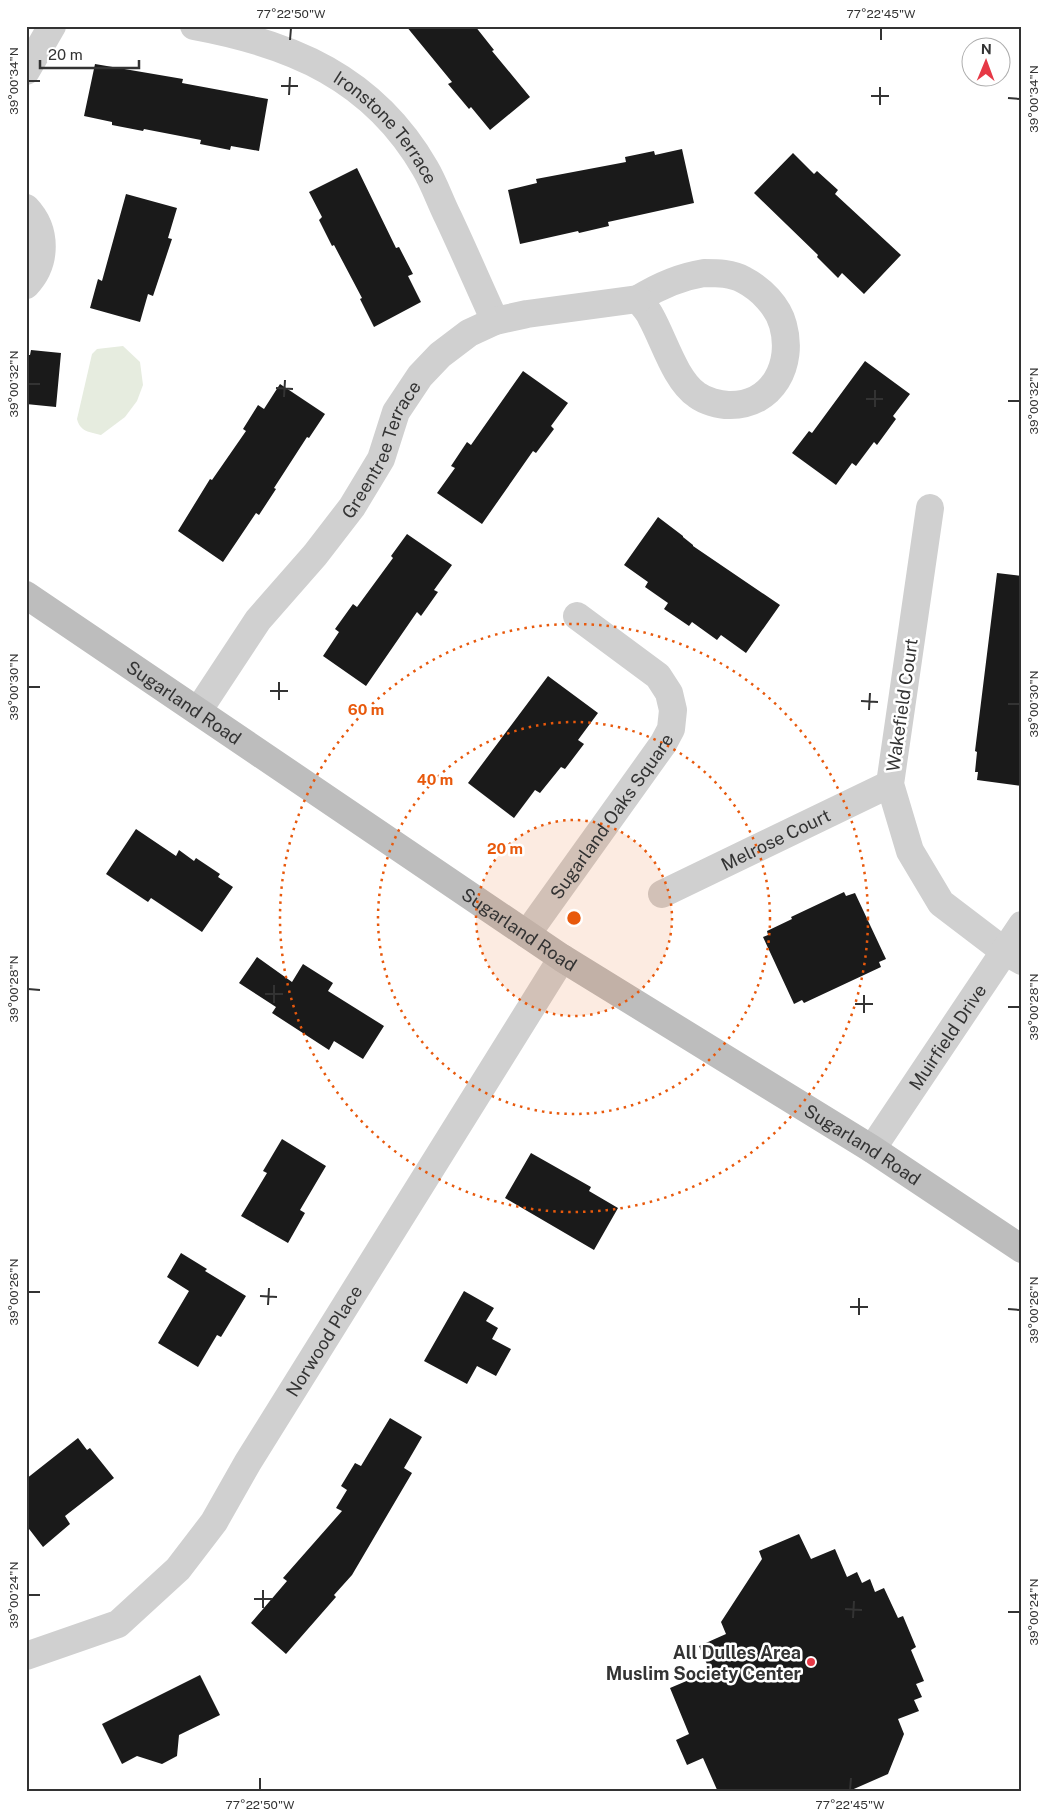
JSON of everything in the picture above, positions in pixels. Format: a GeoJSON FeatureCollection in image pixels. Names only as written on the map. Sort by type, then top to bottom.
{"type":"FeatureCollection","features":[{"type":"Feature","properties":{"kind":"street"},"geometry":{"type":"LineString","coordinates":[[26,71],[52,26]]}},
{"type":"Feature","properties":{"kind":"street","name":"Ironstone Terrace"},"geometry":{"type":"LineString","coordinates":[[194,26],[229,33],[291,52],[334,73],[363,94],[392,121],[425,168],[495,321]]}},
{"type":"Feature","properties":{"kind":"street"},"geometry":{"type":"LineString","coordinates":[[26,208],[40,232],[42,248],[41,263],[34,276],[26,284]]}},
{"type":"Feature","properties":{"kind":"street","name":"Greentree Terrace"},"geometry":{"type":"LineString","coordinates":[[198,711],[258,620],[315,555],[352,507],[381,459],[396,412],[420,376],[440,355],[469,333],[495,321],[527,314],[638,299],[663,284],[686,276],[704,272],[723,273],[744,279],[760,290],[773,305],[783,324],[786,344],[784,364],[777,380],[771,389],[762,396],[749,402],[735,405],[720,405],[697,396],[683,381],[651,315],[638,299]]}},
{"type":"Feature","properties":{"kind":"street","name":"Wakefield Court"},"geometry":{"type":"LineString","coordinates":[[930,508],[890,784],[910,851],[941,903],[1013,956]]}},
{"type":"Feature","properties":{"kind":"street","name":"Sugarland Road"},"geometry":{"type":"LineString","coordinates":[[26,595],[562,958],[872,1149],[1022,1249]]}},
{"type":"Feature","properties":{"kind":"street","name":"Sugarland Oaks Square"},"geometry":{"type":"LineString","coordinates":[[527,934],[663,744],[671,729],[673,710],[669,693],[658,676],[576,616]]}},
{"type":"Feature","properties":{"kind":"street","name":"Melrose Court"},"geometry":{"type":"LineString","coordinates":[[662,894],[890,784]]}},
{"type":"Feature","properties":{"kind":"street","name":"Muirfield Drive"},"geometry":{"type":"LineString","coordinates":[[872,1149],[1013,956],[1022,925]]}},
{"type":"Feature","properties":{"kind":"street","name":"Norwood Place"},"geometry":{"type":"LineString","coordinates":[[26,1656],[118,1624],[178,1568],[214,1522],[248,1462],[562,958]]}},
{"type":"Feature","properties":{"kind":"shaded area"},"geometry":{"type":"Polygon","coordinates":[[[123,346],[140,362],[143,385],[137,401],[125,417],[101,435],[86,431],[80,427],[77,419],[92,354],[97,349],[123,346]]]}},
{"type":"Feature","properties":{"kind":"building"},"geometry":{"type":"Polygon","coordinates":[[[406,26],[475,26],[494,50],[492,51],[530,97],[490,130],[448,84],[452,82],[406,26]]]}},
{"type":"Feature","properties":{"kind":"building"},"geometry":{"type":"Polygon","coordinates":[[[95,64],[183,79],[182,83],[268,99],[259,151],[231,146],[230,150],[200,144],[201,140],[112,125],[112,122],[84,116],[95,64]]]}},
{"type":"Feature","properties":{"kind":"building"},"geometry":{"type":"Polygon","coordinates":[[[682,149],[694,203],[608,222],[609,226],[520,244],[508,190],[537,183],[536,179],[626,162],[625,157],[654,151],[655,155],[682,149]]]}},
{"type":"Feature","properties":{"kind":"building"},"geometry":{"type":"Polygon","coordinates":[[[793,153],[814,174],[817,171],[838,190],[835,194],[901,255],[864,294],[842,273],[838,278],[817,257],[818,255],[754,193],[793,153]]]}},
{"type":"Feature","properties":{"kind":"building"},"geometry":{"type":"Polygon","coordinates":[[[357,168],[396,248],[399,247],[413,274],[408,276],[421,302],[374,327],[360,299],[362,298],[319,220],[322,217],[309,192],[357,168]]]}},
{"type":"Feature","properties":{"kind":"building"},"geometry":{"type":"Polygon","coordinates":[[[126,194],[177,208],[168,238],[172,239],[153,296],[148,294],[140,322],[90,308],[98,279],[102,281],[126,194]]]}},
{"type":"Feature","properties":{"kind":"building"},"geometry":{"type":"Polygon","coordinates":[[[31,350],[61,353],[56,407],[26,404],[26,355],[30,355],[31,350]]]}},
{"type":"Feature","properties":{"kind":"building"},"geometry":{"type":"Polygon","coordinates":[[[865,361],[910,394],[893,416],[896,419],[877,445],[874,442],[856,466],[852,463],[836,485],[792,453],[809,431],[812,433],[865,361]]]}},
{"type":"Feature","properties":{"kind":"building"},"geometry":{"type":"Polygon","coordinates":[[[523,371],[568,403],[551,426],[554,429],[536,453],[533,451],[482,524],[437,493],[455,468],[451,466],[467,442],[471,445],[523,371]]]}},
{"type":"Feature","properties":{"kind":"building"},"geometry":{"type":"Polygon","coordinates":[[[280,384],[325,414],[309,438],[307,437],[259,515],[256,513],[223,562],[178,531],[210,479],[212,480],[246,431],[243,429],[258,405],[264,409],[280,384]]]}},
{"type":"Feature","properties":{"kind":"building"},"geometry":{"type":"Polygon","coordinates":[[[658,517],[693,546],[780,605],[746,653],[721,635],[717,640],[692,622],[689,626],[664,609],[668,603],[645,587],[648,582],[624,565],[658,517]]]}},
{"type":"Feature","properties":{"kind":"building"},"geometry":{"type":"Polygon","coordinates":[[[407,534],[452,565],[434,590],[438,592],[421,616],[417,612],[366,686],[323,656],[339,632],[335,629],[353,604],[357,607],[393,558],[391,556],[407,534]]]}},
{"type":"Feature","properties":{"kind":"building"},"geometry":{"type":"Polygon","coordinates":[[[997,573],[1022,576],[1022,786],[977,780],[978,772],[975,772],[977,752],[975,751],[997,573]]]}},
{"type":"Feature","properties":{"kind":"building"},"geometry":{"type":"Polygon","coordinates":[[[548,676],[598,713],[578,740],[584,744],[565,769],[561,767],[540,793],[535,790],[514,818],[468,783],[548,676]]]}},
{"type":"Feature","properties":{"kind":"building"},"geometry":{"type":"Polygon","coordinates":[[[136,829],[176,856],[179,850],[194,861],[196,858],[220,874],[218,877],[233,887],[202,932],[151,898],[148,902],[106,874],[136,829]]]}},
{"type":"Feature","properties":{"kind":"building"},"geometry":{"type":"Polygon","coordinates":[[[844,892],[846,896],[855,893],[886,959],[879,962],[881,967],[804,1003],[802,1000],[794,1004],[763,937],[768,935],[767,931],[792,919],[791,917],[844,892]]]}},
{"type":"Feature","properties":{"kind":"building"},"geometry":{"type":"Polygon","coordinates":[[[257,957],[292,982],[303,964],[333,983],[328,991],[384,1026],[363,1059],[334,1041],[329,1050],[272,1013],[276,1007],[239,983],[257,957]]]}},
{"type":"Feature","properties":{"kind":"building"},"geometry":{"type":"Polygon","coordinates":[[[282,1139],[326,1166],[300,1210],[305,1213],[288,1243],[241,1216],[267,1173],[263,1171],[282,1139]]]}},
{"type":"Feature","properties":{"kind":"building"},"geometry":{"type":"Polygon","coordinates":[[[531,1153],[591,1187],[589,1191],[618,1208],[594,1250],[505,1198],[531,1153]]]}},
{"type":"Feature","properties":{"kind":"building"},"geometry":{"type":"Polygon","coordinates":[[[181,1253],[207,1269],[205,1271],[246,1296],[221,1337],[217,1335],[198,1367],[158,1343],[189,1291],[167,1277],[181,1253]]]}},
{"type":"Feature","properties":{"kind":"building"},"geometry":{"type":"Polygon","coordinates":[[[464,1291],[494,1308],[486,1321],[498,1328],[492,1339],[511,1349],[496,1376],[477,1366],[467,1384],[424,1361],[464,1291]]]}},
{"type":"Feature","properties":{"kind":"building"},"geometry":{"type":"Polygon","coordinates":[[[390,1418],[422,1437],[404,1468],[412,1473],[352,1575],[334,1595],[336,1597],[286,1654],[251,1623],[287,1581],[283,1578],[342,1511],[336,1508],[347,1490],[341,1486],[355,1463],[361,1466],[390,1418]]]}},
{"type":"Feature","properties":{"kind":"building"},"geometry":{"type":"Polygon","coordinates":[[[78,1438],[87,1450],[90,1448],[114,1478],[65,1516],[70,1524],[43,1547],[26,1525],[26,1479],[78,1438]]]}},
{"type":"Feature","properties":{"kind":"building","name":"All Dulles Area Muslim Society Center"},"geometry":{"type":"Polygon","coordinates":[[[799,1534],[811,1559],[835,1549],[847,1577],[857,1572],[862,1583],[870,1579],[875,1592],[884,1588],[898,1618],[903,1616],[916,1647],[911,1650],[924,1681],[916,1684],[922,1697],[914,1700],[919,1711],[898,1719],[904,1734],[888,1774],[847,1792],[718,1792],[703,1758],[687,1765],[676,1740],[689,1734],[670,1688],[710,1671],[699,1646],[726,1634],[721,1622],[762,1559],[759,1551],[799,1534]]]}},
{"type":"Feature","properties":{"kind":"building"},"geometry":{"type":"Polygon","coordinates":[[[200,1675],[220,1715],[179,1735],[177,1756],[162,1764],[137,1756],[122,1764],[102,1724],[200,1675]]]}},
{"type":"Feature","properties":{"kind":"place","name":"All Dulles Area Muslim Society Center"},"geometry":{"type":"Point","coordinates":[811,1662]}}]}
